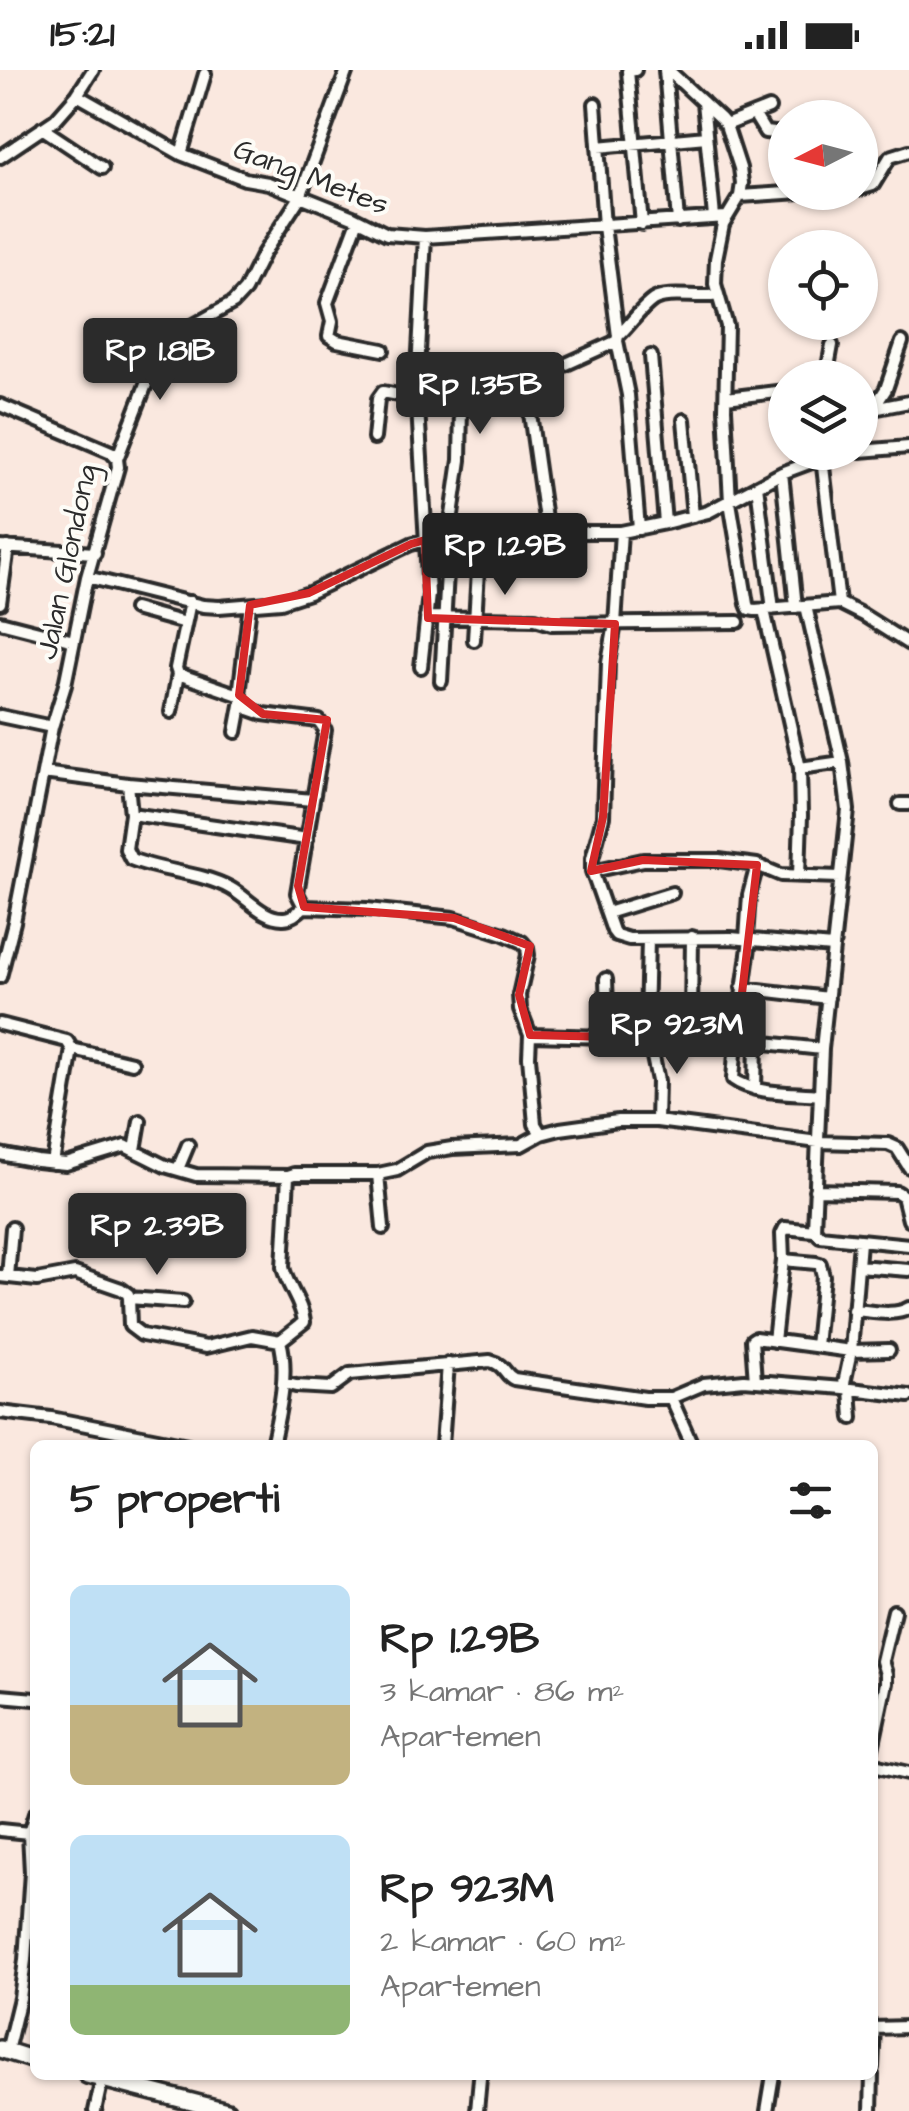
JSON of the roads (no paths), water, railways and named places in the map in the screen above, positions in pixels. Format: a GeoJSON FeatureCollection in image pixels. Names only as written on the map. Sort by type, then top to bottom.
{"type":"FeatureCollection","features":[{"type":"Feature","properties":{"kind":"main road"},"geometry":{"type":"LineString","coordinates":[[4,2050],[30,2058]]}},
{"type":"Feature","properties":{"kind":"main road"},"geometry":{"type":"LineString","coordinates":[[106,2080],[228,2111]]}},
{"type":"Feature","properties":{"kind":"street"},"geometry":{"type":"LineString","coordinates":[[0,157],[56,120],[93,70]]}},
{"type":"Feature","properties":{"kind":"street"},"geometry":{"type":"LineString","coordinates":[[118,459],[161,346],[234,304],[300,197],[347,70]]}},
{"type":"Feature","properties":{"kind":"street"},"geometry":{"type":"LineString","coordinates":[[634,70],[628,70],[642,224]]}},
{"type":"Feature","properties":{"kind":"street"},"geometry":{"type":"LineString","coordinates":[[666,70],[716,112],[726,126],[740,168],[740,196],[726,217],[716,259],[715,284],[726,326],[730,502],[746,604],[752,610],[839,603],[864,614],[909,644]]}},
{"type":"Feature","properties":{"kind":"street"},"geometry":{"type":"LineString","coordinates":[[666,70],[678,221]]}},
{"type":"Feature","properties":{"kind":"street"},"geometry":{"type":"LineString","coordinates":[[180,154],[204,74]]}},
{"type":"Feature","properties":{"kind":"street","name":"Gang Metes"},"geometry":{"type":"LineString","coordinates":[[78,95],[180,154],[268,183],[387,234],[425,237],[726,217]]}},
{"type":"Feature","properties":{"kind":"street"},"geometry":{"type":"LineString","coordinates":[[703,102],[714,218]]}},
{"type":"Feature","properties":{"kind":"street"},"geometry":{"type":"LineString","coordinates":[[595,104],[604,226],[628,394],[639,529]]}},
{"type":"Feature","properties":{"kind":"street"},"geometry":{"type":"LineString","coordinates":[[726,126],[768,108]]}},
{"type":"Feature","properties":{"kind":"street"},"geometry":{"type":"LineString","coordinates":[[754,114],[768,132]]}},
{"type":"Feature","properties":{"kind":"street"},"geometry":{"type":"LineString","coordinates":[[42,128],[102,168]]}},
{"type":"Feature","properties":{"kind":"street"},"geometry":{"type":"LineString","coordinates":[[598,146],[706,137]]}},
{"type":"Feature","properties":{"kind":"street"},"geometry":{"type":"LineString","coordinates":[[878,176],[890,156],[909,151]]}},
{"type":"Feature","properties":{"kind":"street"},"geometry":{"type":"LineString","coordinates":[[740,196],[768,194]]}},
{"type":"Feature","properties":{"kind":"street"},"geometry":{"type":"LineString","coordinates":[[358,220],[327,302],[332,321],[329,336],[383,350]]}},
{"type":"Feature","properties":{"kind":"street"},"geometry":{"type":"LineString","coordinates":[[421,667],[429,594],[418,398],[425,237]]}},
{"type":"Feature","properties":{"kind":"street"},"geometry":{"type":"LineString","coordinates":[[374,438],[380,394],[384,392],[460,407],[526,385],[617,338],[640,312],[662,296],[718,295]]}},
{"type":"Feature","properties":{"kind":"street"},"geometry":{"type":"LineString","coordinates":[[878,401],[902,342]]}},
{"type":"Feature","properties":{"kind":"street"},"geometry":{"type":"LineString","coordinates":[[829,360],[832,345]]}},
{"type":"Feature","properties":{"kind":"street"},"geometry":{"type":"LineString","coordinates":[[650,356],[665,524]]}},
{"type":"Feature","properties":{"kind":"street"},"geometry":{"type":"LineString","coordinates":[[526,385],[547,533]]}},
{"type":"Feature","properties":{"kind":"street"},"geometry":{"type":"LineString","coordinates":[[726,398],[768,393]]}},
{"type":"Feature","properties":{"kind":"street"},"geometry":{"type":"LineString","coordinates":[[878,407],[909,402]]}},
{"type":"Feature","properties":{"kind":"street","name":"Jalan Glondong"},"geometry":{"type":"LineString","coordinates":[[0,404],[111,452],[118,459],[66,686],[52,727],[0,976]]}},
{"type":"Feature","properties":{"kind":"street"},"geometry":{"type":"LineString","coordinates":[[441,681],[448,536],[460,460],[460,407]]}},
{"type":"Feature","properties":{"kind":"street"},"geometry":{"type":"LineString","coordinates":[[684,420],[694,516]]}},
{"type":"Feature","properties":{"kind":"street"},"geometry":{"type":"LineString","coordinates":[[878,450],[909,448]]}},
{"type":"Feature","properties":{"kind":"street"},"geometry":{"type":"LineString","coordinates":[[88,577],[220,607],[281,602],[425,540],[527,532],[621,532],[665,524],[730,502],[789,470]]}},
{"type":"Feature","properties":{"kind":"street"},"geometry":{"type":"LineString","coordinates":[[824,470],[839,603]]}},
{"type":"Feature","properties":{"kind":"street"},"geometry":{"type":"LineString","coordinates":[[782,473],[801,606],[842,762],[848,810],[822,1049],[814,1231]]}},
{"type":"Feature","properties":{"kind":"street"},"geometry":{"type":"LineString","coordinates":[[756,486],[768,609],[800,768],[798,875]]}},
{"type":"Feature","properties":{"kind":"street"},"geometry":{"type":"LineString","coordinates":[[621,532],[615,624],[608,663],[603,817],[592,858],[592,871],[610,926],[616,935],[630,939],[692,937],[832,946]]}},
{"type":"Feature","properties":{"kind":"street"},"geometry":{"type":"LineString","coordinates":[[474,640],[480,535]]}},
{"type":"Feature","properties":{"kind":"street"},"geometry":{"type":"LineString","coordinates":[[0,603],[4,547],[94,553]]}},
{"type":"Feature","properties":{"kind":"street"},"geometry":{"type":"LineString","coordinates":[[149,613],[154,594]]}},
{"type":"Feature","properties":{"kind":"street"},"geometry":{"type":"LineString","coordinates":[[171,712],[190,602]]}},
{"type":"Feature","properties":{"kind":"street"},"geometry":{"type":"LineString","coordinates":[[236,732],[250,605]]}},
{"type":"Feature","properties":{"kind":"street"},"geometry":{"type":"LineString","coordinates":[[134,609],[185,623]]}},
{"type":"Feature","properties":{"kind":"street"},"geometry":{"type":"LineString","coordinates":[[426,617],[535,619],[552,624],[738,622]]}},
{"type":"Feature","properties":{"kind":"street"},"geometry":{"type":"LineString","coordinates":[[0,622],[74,641]]}},
{"type":"Feature","properties":{"kind":"street"},"geometry":{"type":"LineString","coordinates":[[178,674],[240,698],[249,708],[263,714],[324,725],[297,893],[304,907]]}},
{"type":"Feature","properties":{"kind":"street"},"geometry":{"type":"LineString","coordinates":[[0,716],[52,727]]}},
{"type":"Feature","properties":{"kind":"street"},"geometry":{"type":"LineString","coordinates":[[800,768],[842,762]]}},
{"type":"Feature","properties":{"kind":"street"},"geometry":{"type":"LineString","coordinates":[[43,774],[313,800]]}},
{"type":"Feature","properties":{"kind":"street"},"geometry":{"type":"LineString","coordinates":[[128,784],[132,814],[126,849],[131,859],[220,883],[255,907],[281,918],[290,918],[304,907],[368,909],[454,918],[522,942],[528,955],[519,995],[520,1009],[530,1035],[535,1124],[541,1134]]}},
{"type":"Feature","properties":{"kind":"street"},"geometry":{"type":"LineString","coordinates":[[132,814],[307,839]]}},
{"type":"Feature","properties":{"kind":"street"},"geometry":{"type":"LineString","coordinates":[[592,871],[643,860],[719,860],[758,865],[780,875],[840,877]]}},
{"type":"Feature","properties":{"kind":"street"},"geometry":{"type":"LineString","coordinates":[[758,865],[749,896],[733,1079],[755,1089],[820,1095]]}},
{"type":"Feature","properties":{"kind":"street"},"geometry":{"type":"LineString","coordinates":[[607,913],[672,893]]}},
{"type":"Feature","properties":{"kind":"street"},"geometry":{"type":"LineString","coordinates":[[691,1019],[692,937]]}},
{"type":"Feature","properties":{"kind":"street"},"geometry":{"type":"LineString","coordinates":[[648,938],[646,1022],[658,1082],[658,1121]]}},
{"type":"Feature","properties":{"kind":"street"},"geometry":{"type":"LineString","coordinates":[[606,979],[608,1038]]}},
{"type":"Feature","properties":{"kind":"street"},"geometry":{"type":"LineString","coordinates":[[742,988],[828,998]]}},
{"type":"Feature","properties":{"kind":"street"},"geometry":{"type":"LineString","coordinates":[[646,1022],[738,1019]]}},
{"type":"Feature","properties":{"kind":"street"},"geometry":{"type":"LineString","coordinates":[[0,1024],[67,1041],[72,1049],[53,1162]]}},
{"type":"Feature","properties":{"kind":"street"},"geometry":{"type":"LineString","coordinates":[[530,1035],[648,1038]]}},
{"type":"Feature","properties":{"kind":"street"},"geometry":{"type":"LineString","coordinates":[[736,1040],[822,1049]]}},
{"type":"Feature","properties":{"kind":"street"},"geometry":{"type":"LineString","coordinates":[[755,1089],[756,1042]]}},
{"type":"Feature","properties":{"kind":"street"},"geometry":{"type":"LineString","coordinates":[[72,1049],[132,1064]]}},
{"type":"Feature","properties":{"kind":"street"},"geometry":{"type":"LineString","coordinates":[[134,1150],[140,1121]]}},
{"type":"Feature","properties":{"kind":"street"},"geometry":{"type":"LineString","coordinates":[[0,1154],[53,1162],[78,1161],[125,1146],[164,1166],[196,1174],[378,1174],[397,1170],[427,1152],[521,1145],[541,1134],[581,1125],[658,1121],[818,1142],[888,1144],[897,1148],[909,1166]]}},
{"type":"Feature","properties":{"kind":"street"},"geometry":{"type":"LineString","coordinates":[[178,1170],[188,1145]]}},
{"type":"Feature","properties":{"kind":"street"},"geometry":{"type":"LineString","coordinates":[[378,1174],[383,1228]]}},
{"type":"Feature","properties":{"kind":"street"},"geometry":{"type":"LineString","coordinates":[[12,1228],[2,1279],[37,1280],[78,1274],[125,1291],[130,1326],[142,1334],[206,1347],[252,1336],[280,1341],[304,1322],[302,1307],[283,1267],[288,1176]]}},
{"type":"Feature","properties":{"kind":"street"},"geometry":{"type":"LineString","coordinates":[[816,1190],[897,1192],[903,1196],[909,1220]]}},
{"type":"Feature","properties":{"kind":"street"},"geometry":{"type":"LineString","coordinates":[[774,1341],[785,1228],[860,1242],[909,1245]]}},
{"type":"Feature","properties":{"kind":"street"},"geometry":{"type":"LineString","coordinates":[[852,1418],[847,1388],[860,1242]]}},
{"type":"Feature","properties":{"kind":"street"},"geometry":{"type":"LineString","coordinates":[[783,1260],[816,1262],[822,1269],[816,1346]]}},
{"type":"Feature","properties":{"kind":"street"},"geometry":{"type":"LineString","coordinates":[[858,1266],[909,1270]]}},
{"type":"Feature","properties":{"kind":"street"},"geometry":{"type":"LineString","coordinates":[[129,1298],[183,1302]]}},
{"type":"Feature","properties":{"kind":"street"},"geometry":{"type":"LineString","coordinates":[[853,1310],[896,1313],[909,1308]]}},
{"type":"Feature","properties":{"kind":"street"},"geometry":{"type":"LineString","coordinates":[[755,1381],[752,1340],[759,1338],[851,1350],[888,1350]]}},
{"type":"Feature","properties":{"kind":"street"},"geometry":{"type":"LineString","coordinates":[[273,1440],[284,1383],[280,1341]]}},
{"type":"Feature","properties":{"kind":"street"},"geometry":{"type":"LineString","coordinates":[[284,1383],[331,1388],[350,1374],[490,1361],[514,1379],[645,1398],[671,1398],[704,1384],[755,1381],[909,1396]]}},
{"type":"Feature","properties":{"kind":"street"},"geometry":{"type":"LineString","coordinates":[[442,1440],[448,1364]]}},
{"type":"Feature","properties":{"kind":"street"},"geometry":{"type":"LineString","coordinates":[[671,1398],[690,1440]]}},
{"type":"Feature","properties":{"kind":"street"},"geometry":{"type":"LineString","coordinates":[[0,1412],[163,1440]]}},
{"type":"Feature","properties":{"kind":"street"},"geometry":{"type":"LineString","coordinates":[[878,1721],[886,1683],[882,1661],[894,1611]]}},
{"type":"Feature","properties":{"kind":"street"},"geometry":{"type":"LineString","coordinates":[[892,1625],[909,1626]]}},
{"type":"Feature","properties":{"kind":"street"},"geometry":{"type":"LineString","coordinates":[[0,1696],[30,1699]]}},
{"type":"Feature","properties":{"kind":"street"},"geometry":{"type":"LineString","coordinates":[[878,1766],[909,1773]]}},
{"type":"Feature","properties":{"kind":"street"},"geometry":{"type":"LineString","coordinates":[[0,1830],[29,1833]]}},
{"type":"Feature","properties":{"kind":"street"},"geometry":{"type":"LineString","coordinates":[[30,1830],[30,1852]]}},
{"type":"Feature","properties":{"kind":"street"},"geometry":{"type":"LineString","coordinates":[[4,2050],[20,1998],[30,1887]]}},
{"type":"Feature","properties":{"kind":"street"},"geometry":{"type":"LineString","coordinates":[[878,2028],[909,2027]]}},
{"type":"Feature","properties":{"kind":"street"},"geometry":{"type":"LineString","coordinates":[[94,2080],[95,2111]]}},
{"type":"Feature","properties":{"kind":"street"},"geometry":{"type":"LineString","coordinates":[[477,2111],[480,2080]]}},
{"type":"Feature","properties":{"kind":"street"},"geometry":{"type":"LineString","coordinates":[[767,2111],[772,2080]]}},
{"type":"Feature","properties":{"kind":"street"},"geometry":{"type":"LineString","coordinates":[[872,2080],[872,2111]]}}]}
